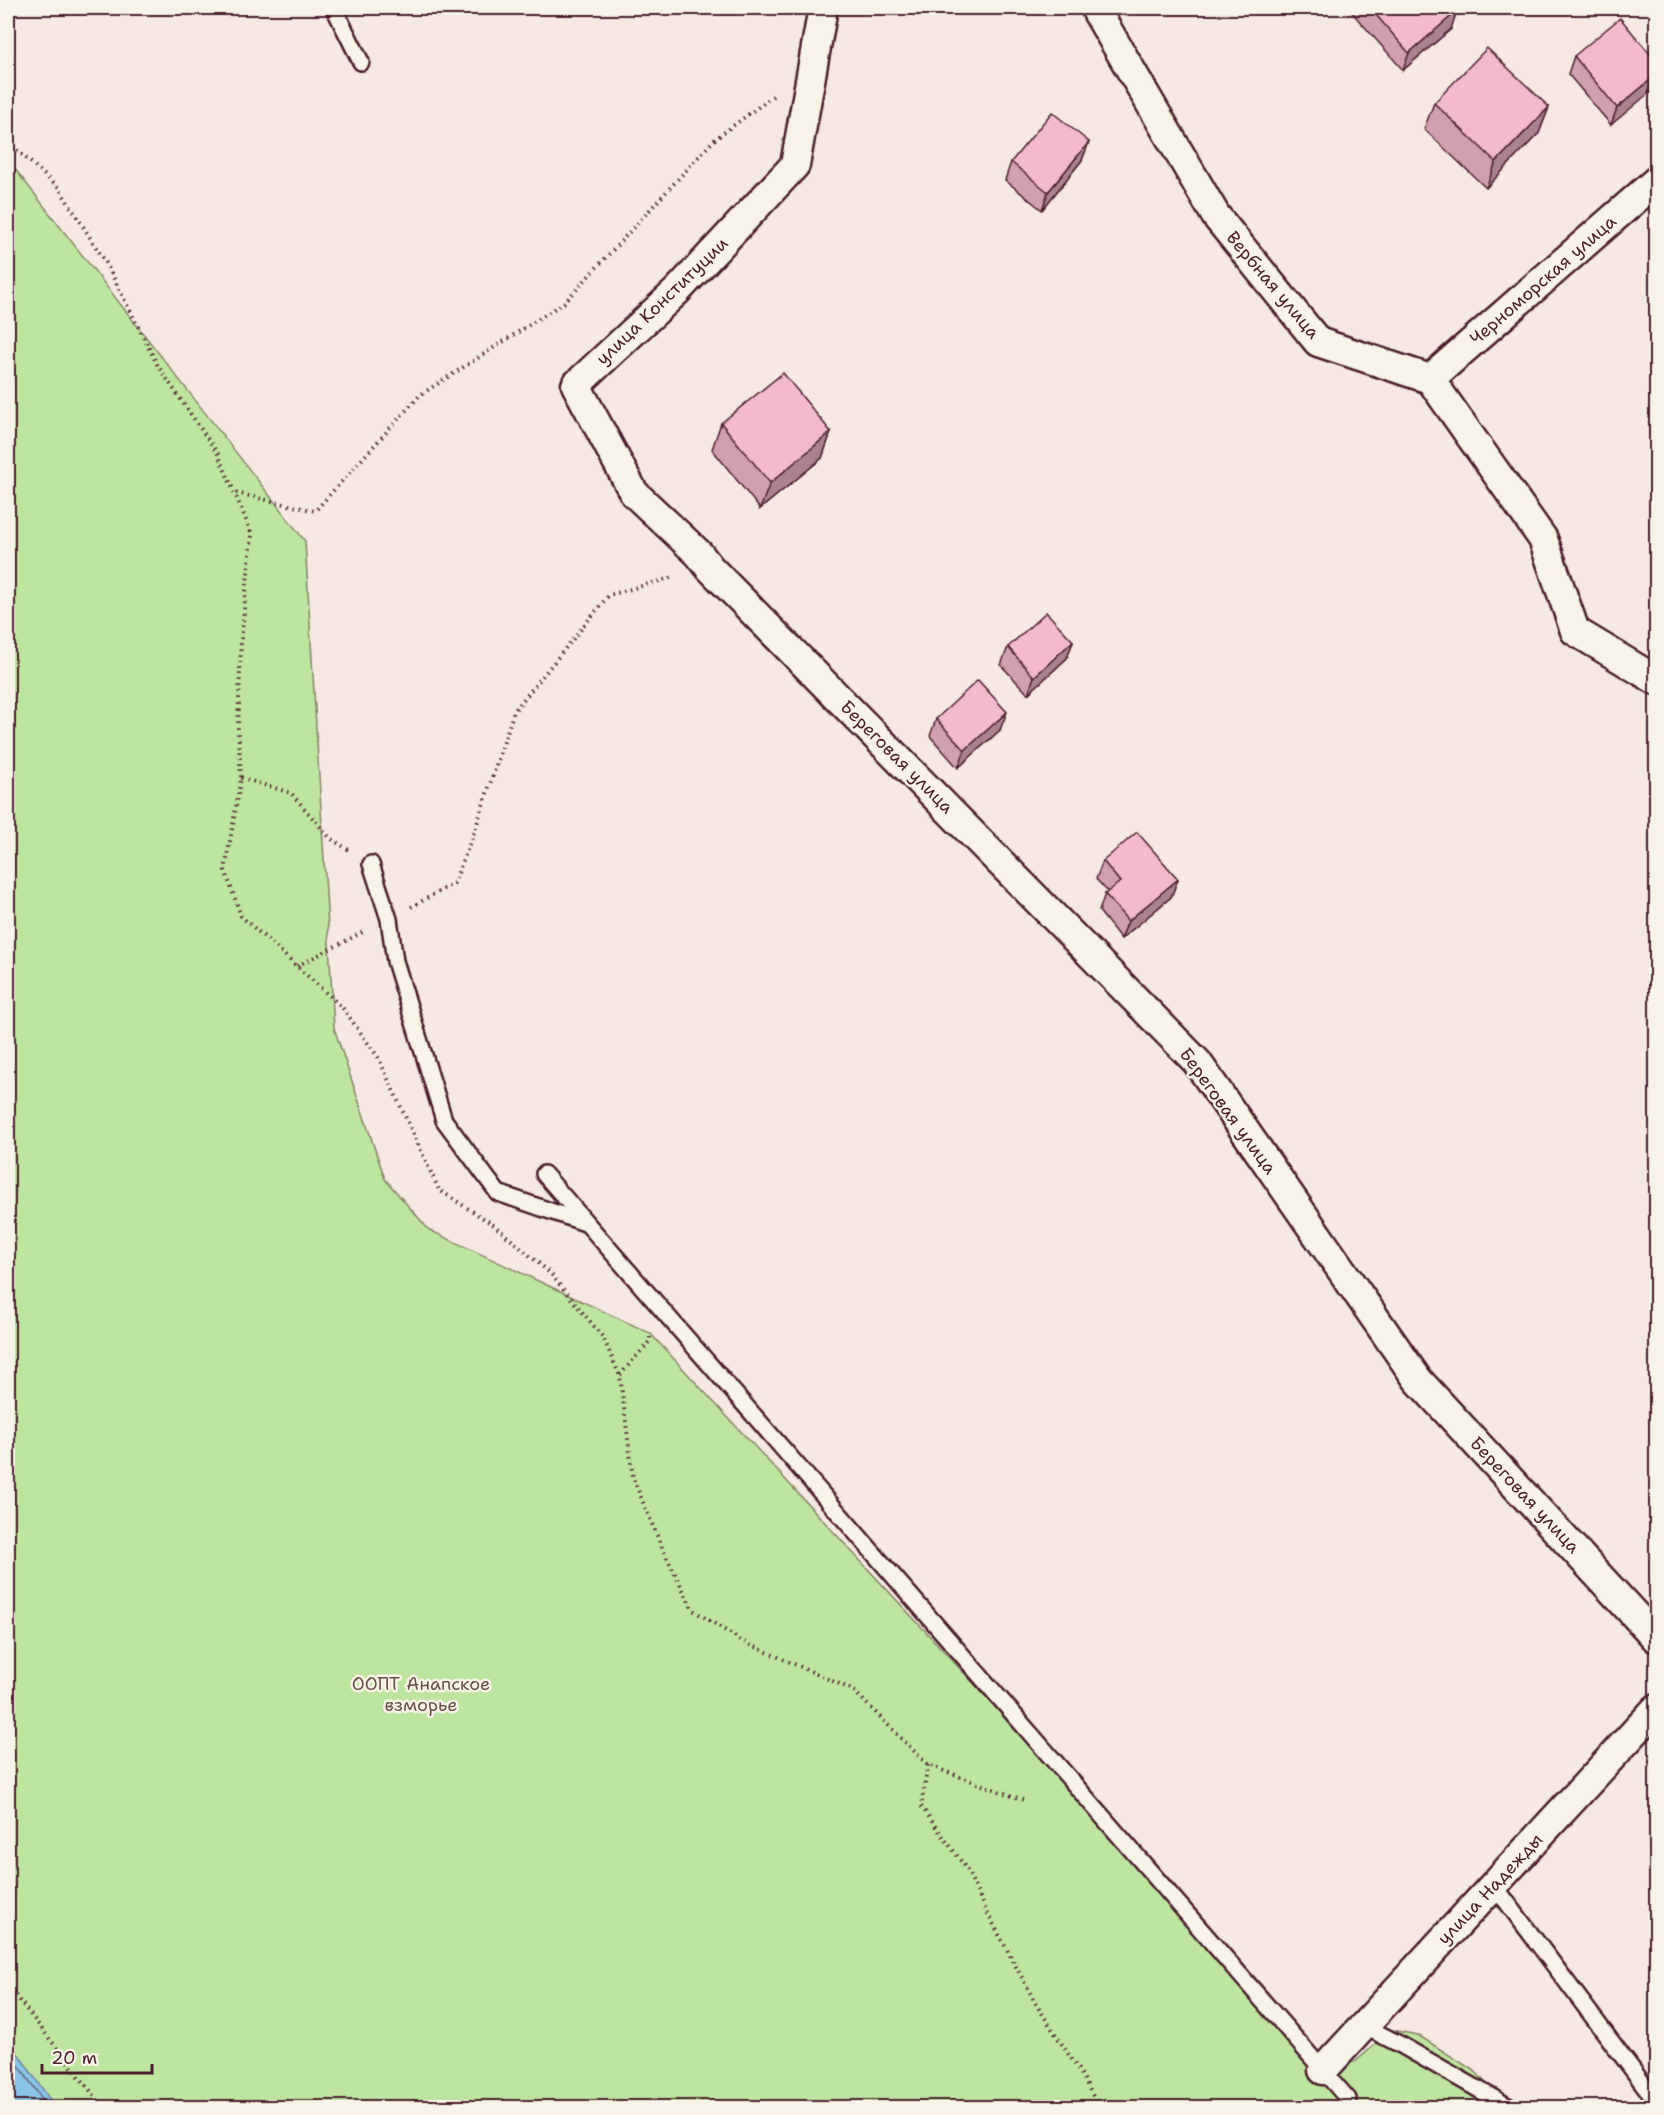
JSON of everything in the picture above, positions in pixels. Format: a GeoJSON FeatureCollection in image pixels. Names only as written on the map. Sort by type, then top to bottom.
{"type":"FeatureCollection","features":[{"type":"Feature","properties":{"kind":"street","name":"улица Конституции"},"geometry":{"type":"LineString","coordinates":[[710,568],[699,554],[634,493],[576,385],[677,291],[795,165],[823,8]]}},
{"type":"Feature","properties":{"kind":"street","name":"Вербная улица"},"geometry":{"type":"LineString","coordinates":[[1099,10],[1216,216],[1318,342],[1430,379]]}},
{"type":"Feature","properties":{"kind":"street","name":"Черноморская улица"},"geometry":{"type":"LineString","coordinates":[[1430,379],[1656,181]]}},
{"type":"Feature","properties":{"kind":"street"},"geometry":{"type":"LineString","coordinates":[[1430,379],[1543,538],[1575,631],[1656,680]]}},
{"type":"Feature","properties":{"kind":"street","name":"Береговая улица"},"geometry":{"type":"LineString","coordinates":[[710,568],[1197,1062],[1418,1380],[1656,1638]]}},
{"type":"Feature","properties":{"kind":"street","name":"улица Надежды"},"geometry":{"type":"LineString","coordinates":[[1323,2070],[1656,1709]]}},
{"type":"Feature","properties":{"kind":"lane"},"geometry":{"type":"LineString","coordinates":[[334,8],[361,62]]}},
{"type":"Feature","properties":{"kind":"lane"},"geometry":{"type":"LineString","coordinates":[[371,864],[389,919],[395,961],[444,1120],[498,1193],[587,1224]]}},
{"type":"Feature","properties":{"kind":"lane"},"geometry":{"type":"LineString","coordinates":[[544,1174],[1348,2099]]}},
{"type":"Feature","properties":{"kind":"lane"},"geometry":{"type":"LineString","coordinates":[[1494,1885],[1656,2101]]}},
{"type":"Feature","properties":{"kind":"lane"},"geometry":{"type":"LineString","coordinates":[[1364,2026],[1511,2108]]}},
{"type":"Feature","properties":{"kind":"path"},"geometry":{"type":"LineString","coordinates":[[235,493],[315,511],[420,395],[565,302],[714,140],[812,66]]}},
{"type":"Feature","properties":{"kind":"path"},"geometry":{"type":"LineString","coordinates":[[297,966],[454,883],[475,830],[514,711],[609,595],[710,568]]}},
{"type":"Feature","properties":{"kind":"path"},"geometry":{"type":"LineString","coordinates":[[242,778],[291,793],[330,838],[371,864]]}},
{"type":"Feature","properties":{"kind":"path"},"geometry":{"type":"LineString","coordinates":[[620,1376],[650,1341],[651,1297]]}},
{"type":"Feature","properties":{"kind":"path"},"geometry":{"type":"LineString","coordinates":[[928,1765],[921,1806],[966,1868],[1036,2004],[1083,2077],[1099,2108]]}},
{"type":"Feature","properties":{"kind":"path"},"geometry":{"type":"LineString","coordinates":[[8,1986],[104,2108]]}},
{"type":"Feature","properties":{"kind":"green space","name":"ООПТ Анапское взморье"},"geometry":{"type":"Polygon","coordinates":[[[8,160],[305,541],[334,1028],[385,1179],[429,1230],[650,1333],[1324,2063],[1355,2062],[1392,2030],[1418,2035],[1476,2072],[1507,2107],[19,2107],[8,2090],[8,160]]]}},
{"type":"Feature","properties":{"kind":"water"},"geometry":{"type":"Polygon","coordinates":[[[8,2039],[55,2107],[8,2107],[8,2039]]]}},
{"type":"Feature","properties":{"kind":"building"},"geometry":{"type":"Polygon","coordinates":[[[1370,8],[1454,8],[1457,11],[1409,53],[1370,8]]]}},
{"type":"Feature","properties":{"kind":"building"},"geometry":{"type":"Polygon","coordinates":[[[1620,18],[1656,61],[1656,75],[1617,108],[1574,56],[1620,18]]]}},
{"type":"Feature","properties":{"kind":"building"},"geometry":{"type":"Polygon","coordinates":[[[1487,48],[1549,107],[1496,162],[1434,103],[1487,48]]]}},
{"type":"Feature","properties":{"kind":"building"},"geometry":{"type":"Polygon","coordinates":[[[1052,112],[1089,142],[1048,192],[1011,162],[1052,112]]]}},
{"type":"Feature","properties":{"kind":"building"},"geometry":{"type":"Polygon","coordinates":[[[783,373],[831,432],[770,483],[721,423],[783,373]]]}},
{"type":"Feature","properties":{"kind":"building"},"geometry":{"type":"Polygon","coordinates":[[[1046,612],[1073,641],[1034,677],[1008,647],[1046,612]]]}},
{"type":"Feature","properties":{"kind":"building"},"geometry":{"type":"Polygon","coordinates":[[[978,680],[1007,712],[965,750],[936,719],[978,680]]]}},
{"type":"Feature","properties":{"kind":"building"},"geometry":{"type":"Polygon","coordinates":[[[1137,832],[1178,879],[1128,921],[1105,894],[1120,882],[1103,861],[1137,832]]]}}]}
